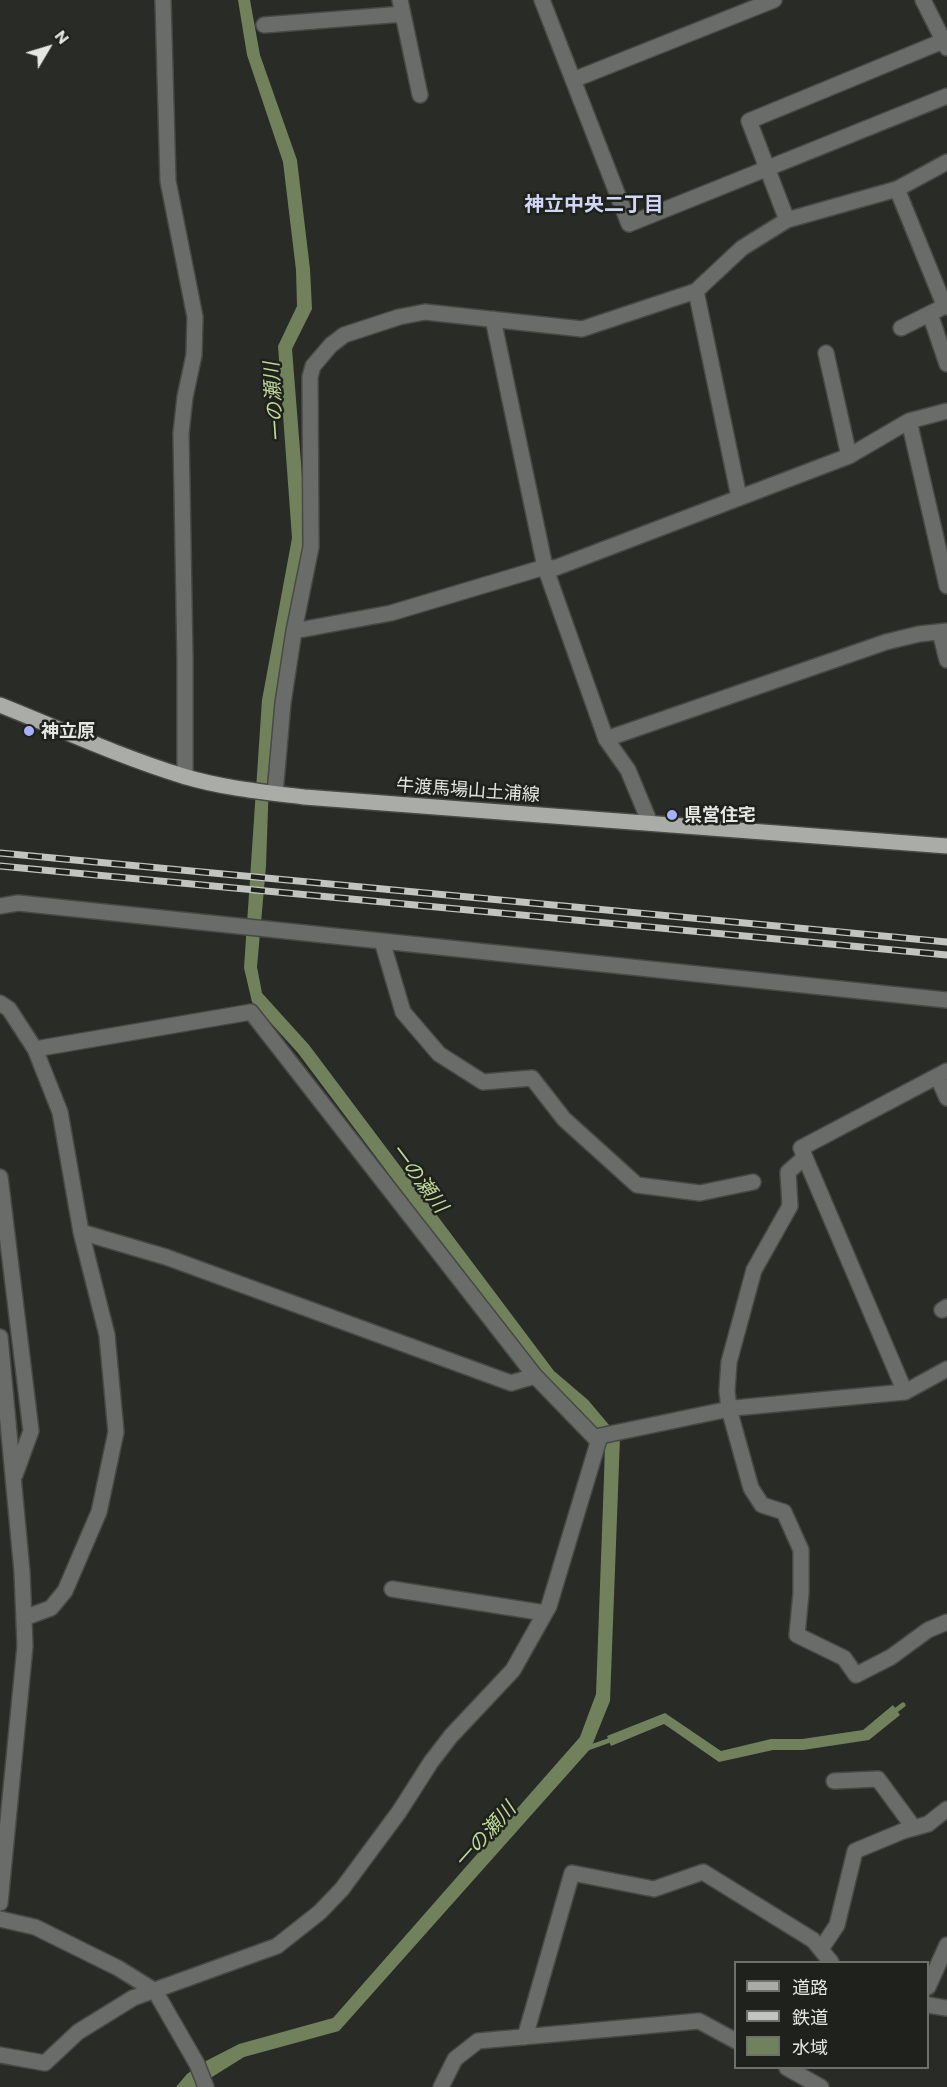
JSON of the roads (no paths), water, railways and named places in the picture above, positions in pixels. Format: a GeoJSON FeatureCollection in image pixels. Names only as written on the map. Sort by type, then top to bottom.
{"type":"FeatureCollection","features":[{"type":"Feature","properties":{"kind":"main road","name":"牛渡馬場山土浦線"},"geometry":{"type":"LineString","coordinates":[[0,705],[148,764],[185,777],[233,788],[304,797],[947,846]]}},
{"type":"Feature","properties":{"kind":"street"},"geometry":{"type":"LineString","coordinates":[[163,0],[168,181],[195,316],[194,355],[185,398],[181,433],[185,777]]}},
{"type":"Feature","properties":{"kind":"street"},"geometry":{"type":"LineString","coordinates":[[542,0],[629,224],[947,96]]}},
{"type":"Feature","properties":{"kind":"street"},"geometry":{"type":"LineString","coordinates":[[573,80],[774,0]]}},
{"type":"Feature","properties":{"kind":"street"},"geometry":{"type":"LineString","coordinates":[[787,220],[749,121],[945,45],[923,0]]}},
{"type":"Feature","properties":{"kind":"street"},"geometry":{"type":"LineString","coordinates":[[264,25],[401,7],[420,95]]}},
{"type":"Feature","properties":{"kind":"street"},"geometry":{"type":"LineString","coordinates":[[275,793],[283,703],[294,631],[311,547],[310,376],[313,366],[331,345],[344,335],[399,317],[425,312],[582,328],[696,291],[742,248],[787,220],[897,189],[947,162]]}},
{"type":"Feature","properties":{"kind":"street"},"geometry":{"type":"LineString","coordinates":[[897,189],[946,306],[901,328]]}},
{"type":"Feature","properties":{"kind":"street"},"geometry":{"type":"LineString","coordinates":[[696,291],[739,497]]}},
{"type":"Feature","properties":{"kind":"street"},"geometry":{"type":"LineString","coordinates":[[930,314],[947,364]]}},
{"type":"Feature","properties":{"kind":"street"},"geometry":{"type":"LineString","coordinates":[[493,319],[545,567],[606,739],[628,770],[650,823]]}},
{"type":"Feature","properties":{"kind":"street"},"geometry":{"type":"LineString","coordinates":[[826,353],[849,456]]}},
{"type":"Feature","properties":{"kind":"street"},"geometry":{"type":"LineString","coordinates":[[294,631],[391,613],[545,567],[555,568],[849,456],[909,421],[947,411]]}},
{"type":"Feature","properties":{"kind":"street"},"geometry":{"type":"LineString","coordinates":[[909,421],[947,586]]}},
{"type":"Feature","properties":{"kind":"street"},"geometry":{"type":"LineString","coordinates":[[606,739],[886,642],[919,634],[943,631],[947,660]]}},
{"type":"Feature","properties":{"kind":"street"},"geometry":{"type":"LineString","coordinates":[[0,906],[18,903],[947,1000]]}},
{"type":"Feature","properties":{"kind":"street"},"geometry":{"type":"LineString","coordinates":[[382,941],[403,1012],[439,1054],[483,1082],[532,1078],[564,1119],[637,1185],[700,1193],[753,1182]]}},
{"type":"Feature","properties":{"kind":"street"},"geometry":{"type":"LineString","coordinates":[[0,1003],[9,1009],[35,1049],[60,1112],[81,1232],[107,1335],[116,1432],[99,1512],[65,1591],[51,1608],[24,1618]]}},
{"type":"Feature","properties":{"kind":"street"},"geometry":{"type":"LineString","coordinates":[[35,1049],[250,1012],[535,1376],[598,1441]]}},
{"type":"Feature","properties":{"kind":"street"},"geometry":{"type":"LineString","coordinates":[[905,1392],[801,1148],[942,1074],[947,1098]]}},
{"type":"Feature","properties":{"kind":"street"},"geometry":{"type":"LineString","coordinates":[[805,1157],[788,1172],[790,1206],[754,1270],[729,1362],[729,1409],[751,1488],[762,1505],[784,1512],[801,1550],[801,1593],[797,1635],[844,1658],[856,1675],[891,1658],[928,1630],[947,1622]]}},
{"type":"Feature","properties":{"kind":"street"},"geometry":{"type":"LineString","coordinates":[[0,1177],[31,1431],[12,1482]]}},
{"type":"Feature","properties":{"kind":"street"},"geometry":{"type":"LineString","coordinates":[[81,1232],[166,1257],[511,1383],[535,1376]]}},
{"type":"Feature","properties":{"kind":"street"},"geometry":{"type":"LineString","coordinates":[[0,1337],[22,1572],[25,1646],[0,1903]]}},
{"type":"Feature","properties":{"kind":"street"},"geometry":{"type":"LineString","coordinates":[[0,2055],[45,2063],[78,2032],[133,1998],[277,1946],[320,1912],[342,1889],[451,1736],[513,1670],[549,1606],[600,1436],[729,1409],[905,1392],[947,1369]]}},
{"type":"Feature","properties":{"kind":"street"},"geometry":{"type":"LineString","coordinates":[[392,1589],[545,1613]]}},
{"type":"Feature","properties":{"kind":"street"},"geometry":{"type":"LineString","coordinates":[[834,1781],[878,1779],[914,1828]]}},
{"type":"Feature","properties":{"kind":"street"},"geometry":{"type":"LineString","coordinates":[[821,1949],[837,1925],[855,1851],[928,1824],[947,1809]]}},
{"type":"Feature","properties":{"kind":"street"},"geometry":{"type":"LineString","coordinates":[[525,2037],[572,1873],[654,1889],[703,1872],[813,1940],[830,1961]]}},
{"type":"Feature","properties":{"kind":"street"},"geometry":{"type":"LineString","coordinates":[[0,1919],[35,1927],[118,1968],[154,1991],[197,2064],[205,2085]]}},
{"type":"Feature","properties":{"kind":"street"},"geometry":{"type":"LineString","coordinates":[[929,1983],[947,1945]]}},
{"type":"Feature","properties":{"kind":"street"},"geometry":{"type":"LineString","coordinates":[[929,2005],[947,2008]]}},
{"type":"Feature","properties":{"kind":"street"},"geometry":{"type":"LineString","coordinates":[[441,2087],[455,2059],[478,2041],[699,2021],[734,2040]]}},
{"type":"Feature","properties":{"kind":"street"},"geometry":{"type":"LineString","coordinates":[[790,2069],[821,2087]]}},
{"type":"Feature","properties":{"kind":"water"},"geometry":{"type":"Polygon","coordinates":[[[238,0],[250,0],[260,55],[297,160],[310,269],[312,309],[292,349],[307,539],[269,780],[266,866],[257,967],[262,993],[309,1045],[554,1371],[588,1400],[620,1438],[610,1701],[591,1748],[339,2031],[244,2057],[196,2087],[176,2087],[187,2074],[204,2062],[239,2044],[333,2018],[580,1737],[596,1694],[604,1477],[605,1442],[580,1410],[545,1382],[298,1053],[252,1002],[244,968],[262,700],[292,538],[278,346],[297,306],[296,270],[283,162],[247,55],[238,0]]]}},
{"type":"Feature","properties":{"kind":"water"},"geometry":{"type":"Polygon","coordinates":[[[893,1705],[900,1715],[869,1740],[803,1750],[773,1750],[719,1762],[664,1724],[611,1746],[607,1736],[665,1713],[721,1751],[771,1739],[802,1739],[863,1730],[893,1705]]]}},
{"type":"Feature","properties":{"kind":"waterway"},"geometry":{"type":"LineString","coordinates":[[891,1714],[903,1705]]}},
{"type":"Feature","properties":{"kind":"waterway"},"geometry":{"type":"LineString","coordinates":[[585,1749],[616,1738]]}},
{"type":"Feature","properties":{"kind":"railway"},"geometry":{"type":"LineString","coordinates":[[0,853],[947,942]]}},
{"type":"Feature","properties":{"kind":"railway"},"geometry":{"type":"LineString","coordinates":[[0,866],[947,955]]}},
{"type":"Feature","properties":{"kind":"place","name":"神立原"},"geometry":{"type":"Point","coordinates":[29,731]}},
{"type":"Feature","properties":{"kind":"place","name":"県営住宅"},"geometry":{"type":"Point","coordinates":[672,815]}},
{"type":"Feature","properties":{"kind":"district","name":"神立中央二丁目"},"geometry":{"type":"Point","coordinates":[594,204]}},
{"type":"Feature","properties":{"kind":"water label","name":"一の瀬川"},"geometry":{"type":"Point","coordinates":[274,402]}},
{"type":"Feature","properties":{"kind":"water label","name":"一の瀬川"},"geometry":{"type":"Point","coordinates":[419,1178]}},
{"type":"Feature","properties":{"kind":"water label","name":"一の瀬川"},"geometry":{"type":"Point","coordinates":[485,1835]}}]}
